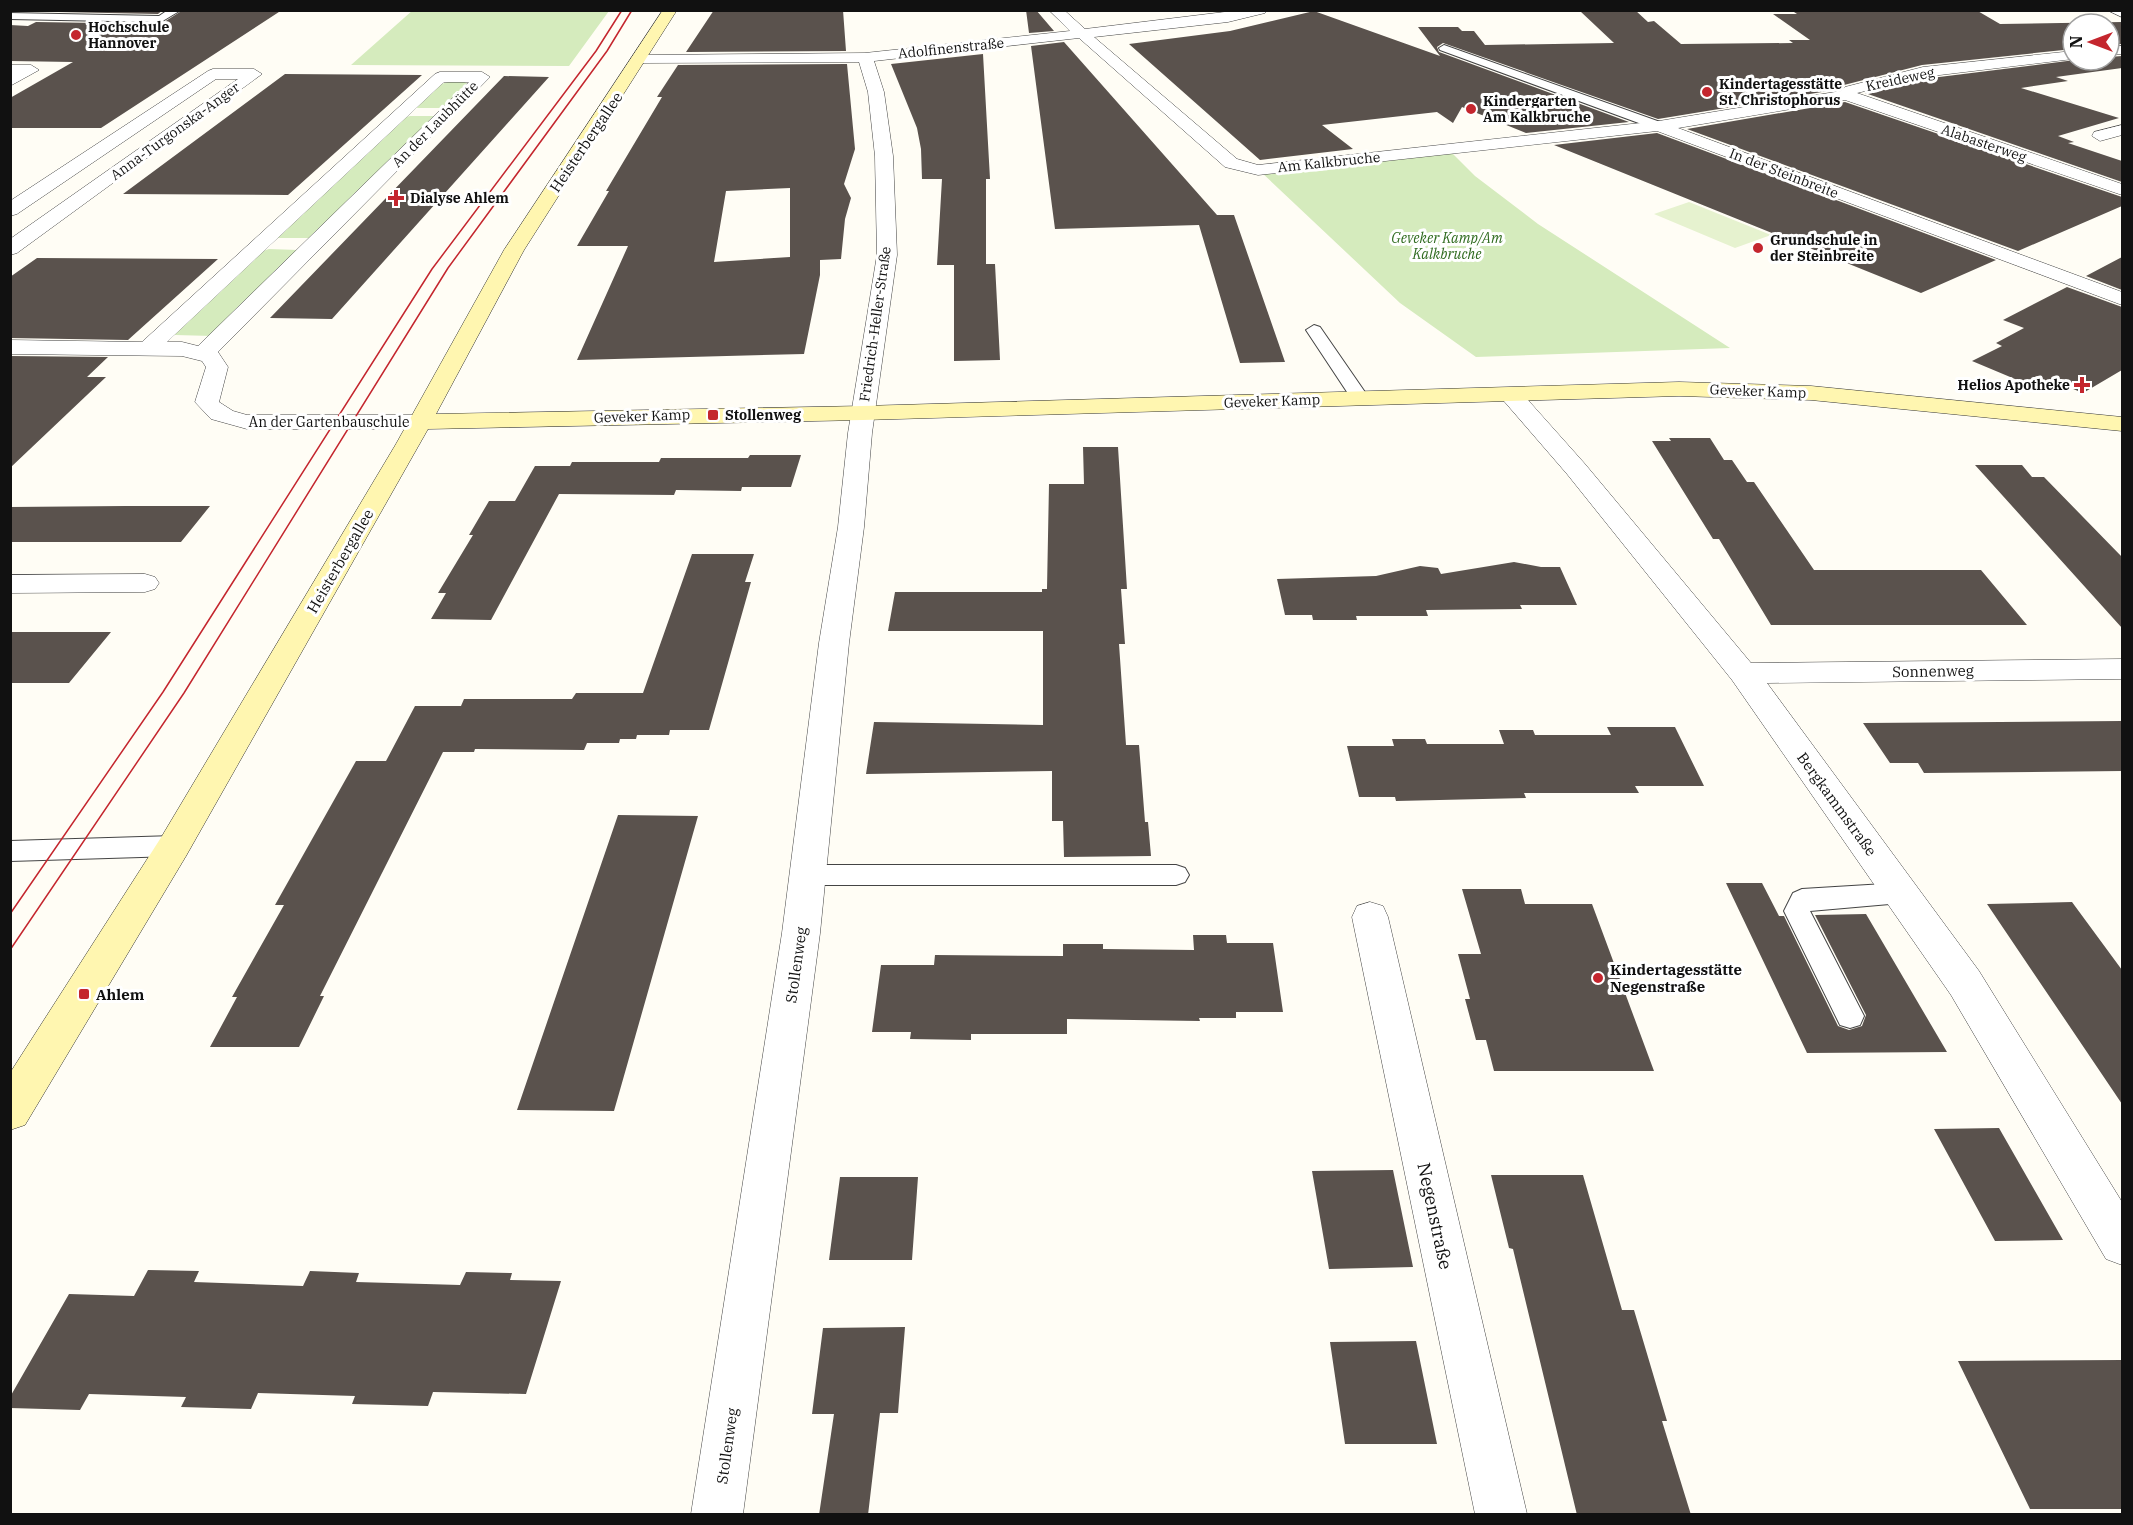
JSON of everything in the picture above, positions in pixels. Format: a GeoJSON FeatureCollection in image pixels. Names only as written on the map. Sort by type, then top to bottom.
{"type":"FeatureCollection","features":[{"type":"Feature","properties":{"kind":"main road","name":"Heisterbergallee"},"geometry":{"type":"LineString","coordinates":[[10,1111],[174,846],[420,423],[514,250],[670,10]]}},
{"type":"Feature","properties":{"kind":"main road","name":"Geveker Kamp"},"geometry":{"type":"LineString","coordinates":[[420,423],[864,413],[1679,389],[1752,390],[1866,398],[2122,424]]}},
{"type":"Feature","properties":{"kind":"street","name":"Am Kalkbruche"},"geometry":{"type":"LineString","coordinates":[[1055,10],[1231,163],[1245,168],[1258,170],[1659,126]]}},
{"type":"Feature","properties":{"kind":"street","name":"Adolfinenstraße"},"geometry":{"type":"LineString","coordinates":[[640,59],[865,57],[1228,18],[1260,10]]}},
{"type":"Feature","properties":{"kind":"street"},"geometry":{"type":"LineString","coordinates":[[2113,10],[2122,13]]}},
{"type":"Feature","properties":{"kind":"street","name":"Kreideweg"},"geometry":{"type":"LineString","coordinates":[[1659,126],[1846,95],[1851,90],[1923,72],[2061,56]]}},
{"type":"Feature","properties":{"kind":"street","name":"Friedrich-Heller-Straße"},"geometry":{"type":"LineString","coordinates":[[864,413],[887,255],[884,156],[876,92],[865,57]]}},
{"type":"Feature","properties":{"kind":"street"},"geometry":{"type":"LineString","coordinates":[[10,70],[31,70],[10,81]]}},
{"type":"Feature","properties":{"kind":"street","name":"Anna-Turgonska-Anger"},"geometry":{"type":"LineString","coordinates":[[10,210],[213,74],[254,74],[12,247]]}},
{"type":"Feature","properties":{"kind":"street","name":"An der Laubhütte"},"geometry":{"type":"LineString","coordinates":[[147,349],[440,77],[482,77],[203,354]]}},
{"type":"Feature","properties":{"kind":"street","name":"Alabasterweg"},"geometry":{"type":"LineString","coordinates":[[1846,95],[2122,190]]}},
{"type":"Feature","properties":{"kind":"street"},"geometry":{"type":"LineString","coordinates":[[154,113],[200,113]]}},
{"type":"Feature","properties":{"kind":"street"},"geometry":{"type":"LineString","coordinates":[[401,114],[446,114]]}},
{"type":"Feature","properties":{"kind":"street","name":"In der Steinbreite"},"geometry":{"type":"LineString","coordinates":[[1659,126],[2122,299]]}},
{"type":"Feature","properties":{"kind":"street"},"geometry":{"type":"LineString","coordinates":[[2100,136],[2122,130]]}},
{"type":"Feature","properties":{"kind":"street"},"geometry":{"type":"LineString","coordinates":[[258,246],[312,246]]}},
{"type":"Feature","properties":{"kind":"street"},"geometry":{"type":"LineString","coordinates":[[10,347],[182,349],[203,354]]}},
{"type":"Feature","properties":{"kind":"street","name":"An der Gartenbauschule"},"geometry":{"type":"LineString","coordinates":[[203,354],[210,356],[217,368],[207,402],[215,413],[222,417],[246,422],[420,423]]}},
{"type":"Feature","properties":{"kind":"street","name":"Bergkammstraße"},"geometry":{"type":"LineString","coordinates":[[1511,395],[1576,469],[1743,673],[1965,983],[2122,1243]]}},
{"type":"Feature","properties":{"kind":"street","name":"Stollenweg"},"geometry":{"type":"LineString","coordinates":[[717,1515],[795,980],[864,413]]}},
{"type":"Feature","properties":{"kind":"street"},"geometry":{"type":"LineString","coordinates":[[10,584],[146,582]]}},
{"type":"Feature","properties":{"kind":"street","name":"Sonnenweg"},"geometry":{"type":"LineString","coordinates":[[1743,673],[2122,669]]}},
{"type":"Feature","properties":{"kind":"street","name":"Negenstraße"},"geometry":{"type":"LineString","coordinates":[[1370,917],[1501,1515]]}},
{"type":"Feature","properties":{"kind":"lane"},"geometry":{"type":"LineString","coordinates":[[10,16],[161,19],[176,10]]}},
{"type":"Feature","properties":{"kind":"lane","name":"In der Steinbreite"},"geometry":{"type":"LineString","coordinates":[[1444,48],[1659,126]]}},
{"type":"Feature","properties":{"kind":"lane"},"geometry":{"type":"LineString","coordinates":[[1314,330],[1360,398]]}},
{"type":"Feature","properties":{"kind":"lane"},"geometry":{"type":"LineString","coordinates":[[20,850],[174,846]]}},
{"type":"Feature","properties":{"kind":"lane"},"geometry":{"type":"LineString","coordinates":[[807,875],[1176,875]]}},
{"type":"Feature","properties":{"kind":"lane"},"geometry":{"type":"LineString","coordinates":[[1850,1016],[1797,911],[1802,900],[1901,893]]}},
{"type":"Feature","properties":{"kind":"green space"},"geometry":{"type":"Polygon","coordinates":[[[413,10],[609,11],[569,66],[351,65],[413,10]]]}},
{"type":"Feature","properties":{"kind":"green space"},"geometry":{"type":"Polygon","coordinates":[[[451,81],[463,81],[469,85],[445,108],[413,108],[438,85],[451,81]]]}},
{"type":"Feature","properties":{"kind":"green space"},"geometry":{"type":"Polygon","coordinates":[[[434,116],[314,238],[274,238],[403,118],[434,116]]]}},
{"type":"Feature","properties":{"kind":"green space","name":"Geveker Kamp/Am Kalkbruche"},"geometry":{"type":"Polygon","coordinates":[[[1452,153],[1475,176],[1538,224],[1730,348],[1476,357],[1400,303],[1260,171],[1452,153]]]}},
{"type":"Feature","properties":{"kind":"green space"},"geometry":{"type":"Polygon","coordinates":[[[1689,202],[1771,235],[1735,248],[1654,214],[1689,202]]]}},
{"type":"Feature","properties":{"kind":"green space"},"geometry":{"type":"Polygon","coordinates":[[[269,249],[298,250],[212,336],[175,335],[176,331],[263,251],[269,249]]]}},
{"type":"Feature","properties":{"kind":"building"},"geometry":{"type":"Polygon","coordinates":[[[59,10],[163,10],[158,14],[57,12],[59,10]]]}},
{"type":"Feature","properties":{"kind":"building"},"geometry":{"type":"Polygon","coordinates":[[[183,10],[282,10],[101,128],[10,128],[10,98],[73,62],[10,61],[10,25],[28,26],[36,22],[161,24],[183,10]]]}},
{"type":"Feature","properties":{"kind":"building"},"geometry":{"type":"Polygon","coordinates":[[[714,10],[843,10],[846,51],[686,52],[714,10]]]}},
{"type":"Feature","properties":{"kind":"building"},"geometry":{"type":"Polygon","coordinates":[[[1026,10],[1036,10],[1054,31],[1029,33],[1026,10]]]}},
{"type":"Feature","properties":{"kind":"building"},"geometry":{"type":"Polygon","coordinates":[[[1635,10],[1648,22],[1654,21],[1681,44],[1793,43],[1789,40],[1810,40],[1773,14],[1976,10],[2000,24],[2061,23],[2061,50],[1922,65],[1844,85],[1840,89],[1658,119],[1443,43],[1437,47],[1439,52],[1629,122],[1526,133],[1462,107],[1453,123],[1437,112],[1322,125],[1353,149],[1260,160],[1129,44],[1230,31],[1314,11],[1440,56],[1418,27],[1458,27],[1462,31],[1474,31],[1485,45],[1614,43],[1580,11],[1635,10]]]}},
{"type":"Feature","properties":{"kind":"building"},"geometry":{"type":"Polygon","coordinates":[[[1064,42],[1217,215],[1234,215],[1285,362],[1240,363],[1199,225],[1055,229],[1031,46],[1064,42]]]}},
{"type":"Feature","properties":{"kind":"building"},"geometry":{"type":"Polygon","coordinates":[[[983,54],[990,179],[986,179],[986,264],[995,264],[1000,360],[954,361],[954,265],[937,265],[942,179],[922,179],[921,149],[917,128],[891,64],[983,54]]]}},
{"type":"Feature","properties":{"kind":"building"},"geometry":{"type":"Polygon","coordinates":[[[2061,62],[2061,72],[2093,72],[2056,77],[2068,81],[2021,88],[2119,118],[2058,136],[2074,142],[2068,143],[2122,161],[2122,182],[1865,93],[1923,79],[2061,62]]]}},
{"type":"Feature","properties":{"kind":"building"},"geometry":{"type":"Polygon","coordinates":[[[847,64],[855,149],[844,184],[851,198],[845,219],[841,259],[820,260],[820,275],[804,354],[577,360],[628,246],[577,246],[609,191],[606,191],[662,97],[657,97],[678,65],[847,64]],[[790,188],[726,191],[714,262],[790,257],[790,188]]]}},
{"type":"Feature","properties":{"kind":"building"},"geometry":{"type":"Polygon","coordinates":[[[285,74],[422,75],[288,195],[123,194],[285,74]]]}},
{"type":"Feature","properties":{"kind":"building"},"geometry":{"type":"Polygon","coordinates":[[[504,76],[549,77],[332,319],[270,318],[504,76]]]}},
{"type":"Feature","properties":{"kind":"building"},"geometry":{"type":"Polygon","coordinates":[[[1845,102],[2122,197],[2122,206],[2018,251],[1687,129],[1845,102]]]}},
{"type":"Feature","properties":{"kind":"building"},"geometry":{"type":"Polygon","coordinates":[[[1657,133],[1996,260],[1921,293],[1554,145],[1657,133]]]}},
{"type":"Feature","properties":{"kind":"building"},"geometry":{"type":"Polygon","coordinates":[[[2122,257],[2122,290],[2086,276],[2122,257]]]}},
{"type":"Feature","properties":{"kind":"building"},"geometry":{"type":"Polygon","coordinates":[[[37,258],[218,259],[128,340],[10,338],[10,277],[37,258]]]}},
{"type":"Feature","properties":{"kind":"building"},"geometry":{"type":"Polygon","coordinates":[[[2067,287],[2122,307],[2122,370],[2083,393],[2056,382],[2041,390],[1972,361],[2002,346],[1996,343],[2024,328],[2003,320],[2067,287]]]}},
{"type":"Feature","properties":{"kind":"building"},"geometry":{"type":"Polygon","coordinates":[[[10,356],[108,357],[87,377],[106,377],[10,468],[10,356]]]}},
{"type":"Feature","properties":{"kind":"building"},"geometry":{"type":"Polygon","coordinates":[[[1669,438],[1710,438],[1724,460],[1732,460],[1747,482],[1754,482],[1814,570],[1981,570],[2027,625],[1771,625],[1719,539],[1713,539],[1652,441],[1671,441],[1669,438]]]}},
{"type":"Feature","properties":{"kind":"building"},"geometry":{"type":"Polygon","coordinates":[[[1083,447],[1118,447],[1127,589],[1121,589],[1125,644],[1119,644],[1126,745],[1139,745],[1145,822],[1148,822],[1151,856],[1064,857],[1063,821],[1052,821],[1052,771],[866,774],[874,722],[1043,725],[1043,631],[888,631],[895,592],[1042,592],[1042,589],[1047,589],[1049,484],[1084,484],[1083,447]]]}},
{"type":"Feature","properties":{"kind":"building"},"geometry":{"type":"Polygon","coordinates":[[[750,455],[801,455],[791,487],[742,487],[741,491],[676,490],[674,495],[559,494],[491,620],[431,619],[446,593],[438,593],[473,535],[469,535],[489,501],[515,501],[535,466],[570,466],[572,462],[659,462],[661,458],[748,458],[750,455]]]}},
{"type":"Feature","properties":{"kind":"building"},"geometry":{"type":"Polygon","coordinates":[[[1975,465],[2022,465],[2032,477],[2044,477],[2122,557],[2122,628],[1975,465]]]}},
{"type":"Feature","properties":{"kind":"building"},"geometry":{"type":"Polygon","coordinates":[[[210,506],[181,542],[10,542],[10,507],[210,506]]]}},
{"type":"Feature","properties":{"kind":"building"},"geometry":{"type":"Polygon","coordinates":[[[692,554],[754,554],[745,582],[751,582],[709,730],[670,730],[669,735],[637,735],[636,739],[620,739],[619,743],[587,743],[584,750],[475,749],[474,752],[443,752],[320,996],[324,996],[299,1047],[210,1047],[237,997],[232,997],[284,905],[275,905],[356,761],[386,761],[415,706],[461,706],[464,699],[572,699],[576,693],[643,693],[692,554]]]}},
{"type":"Feature","properties":{"kind":"building"},"geometry":{"type":"Polygon","coordinates":[[[1514,562],[1541,567],[1560,567],[1577,605],[1520,605],[1522,609],[1426,610],[1428,616],[1356,616],[1357,620],[1313,620],[1312,615],[1285,615],[1277,579],[1376,576],[1420,566],[1438,568],[1441,574],[1514,562]]]}},
{"type":"Feature","properties":{"kind":"building"},"geometry":{"type":"Polygon","coordinates":[[[10,632],[111,632],[69,683],[10,683],[10,632]]]}},
{"type":"Feature","properties":{"kind":"building"},"geometry":{"type":"Polygon","coordinates":[[[2122,721],[2122,771],[1924,773],[1918,763],[1890,763],[1863,723],[2122,721]]]}},
{"type":"Feature","properties":{"kind":"building"},"geometry":{"type":"Polygon","coordinates":[[[1607,727],[1675,727],[1704,786],[1635,786],[1639,793],[1524,793],[1526,798],[1396,801],[1395,797],[1359,797],[1347,746],[1394,746],[1392,739],[1425,739],[1427,744],[1504,744],[1499,730],[1533,730],[1535,735],[1611,735],[1607,727]]]}},
{"type":"Feature","properties":{"kind":"building"},"geometry":{"type":"Polygon","coordinates":[[[618,815],[698,816],[614,1111],[517,1110],[618,815]]]}},
{"type":"Feature","properties":{"kind":"building"},"geometry":{"type":"Polygon","coordinates":[[[1726,883],[1762,883],[1779,916],[1784,916],[1838,1026],[1849,1030],[1862,1026],[1866,1015],[1815,915],[1866,914],[1947,1052],[1807,1053],[1726,883]]]}},
{"type":"Feature","properties":{"kind":"building"},"geometry":{"type":"Polygon","coordinates":[[[1462,889],[1521,889],[1525,904],[1592,904],[1654,1071],[1494,1071],[1486,1040],[1476,1040],[1465,999],[1470,999],[1458,954],[1481,954],[1462,889]]]}},
{"type":"Feature","properties":{"kind":"building"},"geometry":{"type":"Polygon","coordinates":[[[2072,902],[2122,970],[2122,1104],[1987,904],[2072,902]]]}},
{"type":"Feature","properties":{"kind":"building"},"geometry":{"type":"Polygon","coordinates":[[[1193,935],[1226,935],[1227,943],[1273,943],[1283,1012],[1236,1012],[1236,1018],[1199,1018],[1200,1021],[1067,1019],[1067,1034],[971,1034],[971,1040],[910,1039],[911,1032],[872,1032],[881,965],[934,965],[935,955],[1063,956],[1063,944],[1103,944],[1103,949],[1194,950],[1193,935]]]}},
{"type":"Feature","properties":{"kind":"building"},"geometry":{"type":"Polygon","coordinates":[[[1999,1128],[2063,1240],[1995,1241],[1934,1129],[1999,1128]]]}},
{"type":"Feature","properties":{"kind":"building"},"geometry":{"type":"Polygon","coordinates":[[[1393,1170],[1413,1267],[1329,1269],[1312,1171],[1393,1170]]]}},
{"type":"Feature","properties":{"kind":"building"},"geometry":{"type":"Polygon","coordinates":[[[1491,1175],[1583,1175],[1622,1310],[1634,1310],[1667,1421],[1662,1421],[1691,1515],[1577,1515],[1513,1249],[1509,1248],[1491,1175]]]}},
{"type":"Feature","properties":{"kind":"building"},"geometry":{"type":"Polygon","coordinates":[[[840,1177],[918,1177],[912,1260],[829,1260],[840,1177]]]}},
{"type":"Feature","properties":{"kind":"building"},"geometry":{"type":"Polygon","coordinates":[[[148,1270],[199,1271],[194,1282],[303,1286],[310,1271],[359,1273],[356,1282],[460,1285],[466,1272],[512,1273],[510,1280],[561,1281],[526,1394],[433,1392],[428,1406],[352,1404],[355,1396],[258,1393],[251,1409],[181,1407],[186,1397],[89,1394],[80,1410],[10,1408],[10,1397],[69,1294],[134,1296],[148,1270]]]}},
{"type":"Feature","properties":{"kind":"building"},"geometry":{"type":"Polygon","coordinates":[[[905,1327],[898,1413],[880,1413],[868,1515],[819,1515],[834,1414],[812,1414],[823,1328],[905,1327]]]}},
{"type":"Feature","properties":{"kind":"building"},"geometry":{"type":"Polygon","coordinates":[[[1416,1341],[1437,1444],[1345,1444],[1330,1342],[1416,1341]]]}},
{"type":"Feature","properties":{"kind":"building"},"geometry":{"type":"Polygon","coordinates":[[[2122,1360],[2122,1509],[2030,1509],[1958,1361],[2122,1360]]]}},
{"type":"Feature","properties":{"kind":"tram line"},"geometry":{"type":"LineString","coordinates":[[10,914],[163,692],[432,269],[596,51],[622,10]]}},
{"type":"Feature","properties":{"kind":"tram line"},"geometry":{"type":"LineString","coordinates":[[10,950],[184,693],[448,268],[607,51],[632,10]]}},
{"type":"Feature","properties":{"kind":"place","name":"Hochschule Hannover"},"geometry":{"type":"Point","coordinates":[76,35]}},
{"type":"Feature","properties":{"kind":"place","name":"Kindertagesstätte St. Christophorus"},"geometry":{"type":"Point","coordinates":[1707,92]}},
{"type":"Feature","properties":{"kind":"place","name":"Kindergarten Am Kalkbruche"},"geometry":{"type":"Point","coordinates":[1471,109]}},
{"type":"Feature","properties":{"kind":"place","name":"Dialyse Ahlem"},"geometry":{"type":"Point","coordinates":[396,198]}},
{"type":"Feature","properties":{"kind":"place","name":"Grundschule in der Steinbreite"},"geometry":{"type":"Point","coordinates":[1758,248]}},
{"type":"Feature","properties":{"kind":"place","name":"Helios Apotheke"},"geometry":{"type":"Point","coordinates":[2082,385]}},
{"type":"Feature","properties":{"kind":"place","name":"Stollenweg"},"geometry":{"type":"Point","coordinates":[713,415]}},
{"type":"Feature","properties":{"kind":"place","name":"Kindertagesstätte Negenstraße"},"geometry":{"type":"Point","coordinates":[1598,978]}},
{"type":"Feature","properties":{"kind":"place","name":"Ahlem"},"geometry":{"type":"Point","coordinates":[84,994]}}]}
